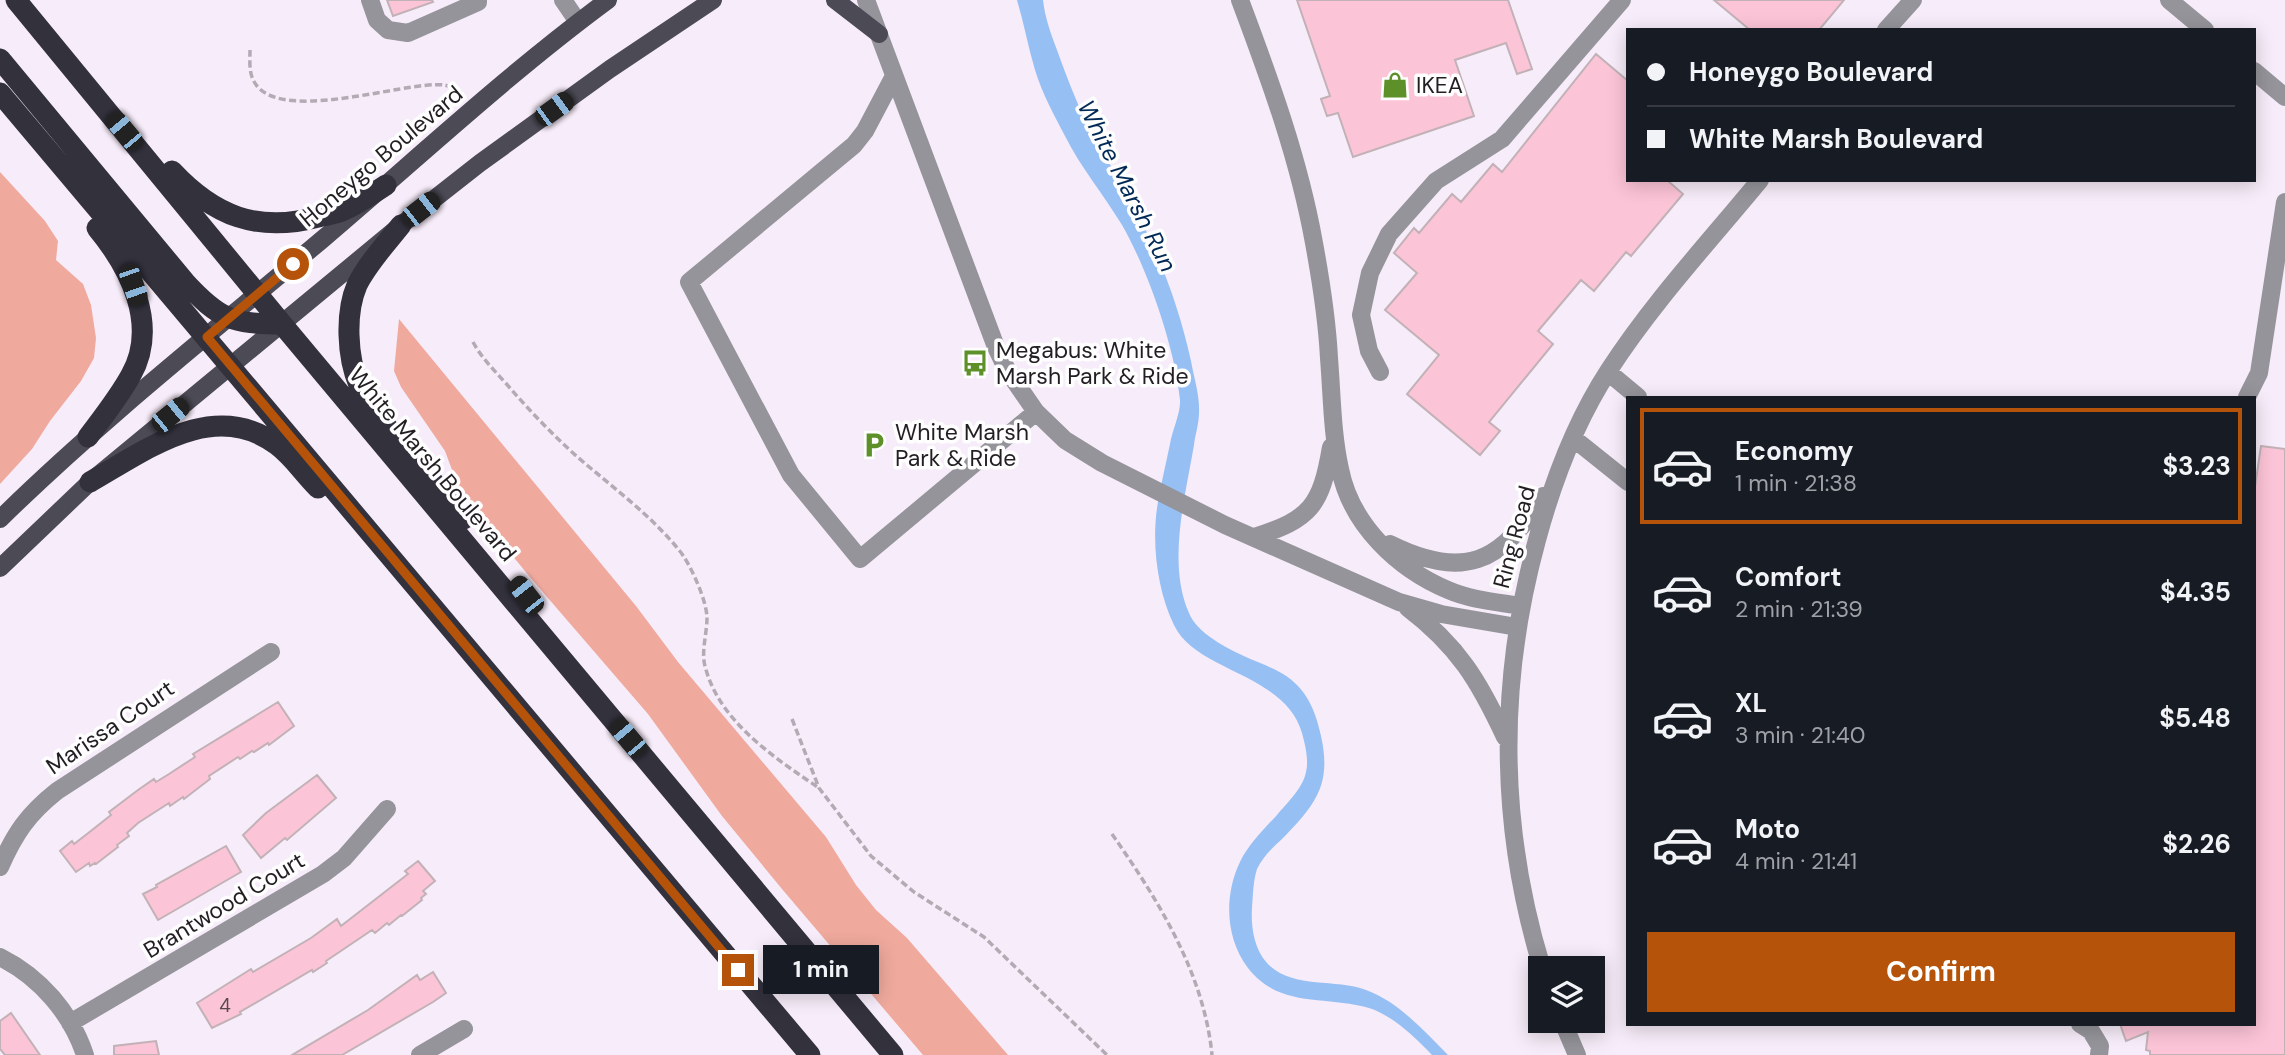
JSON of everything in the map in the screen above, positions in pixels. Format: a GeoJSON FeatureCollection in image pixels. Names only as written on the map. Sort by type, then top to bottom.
{"type":"FeatureCollection","features":[{"type":"Feature","properties":{"kind":"highway"},"geometry":{"type":"LineString","coordinates":[[21,6],[129,120],[184,184],[218,210],[254,222],[293,223],[344,210],[386,185]]}},
{"type":"Feature","properties":{"kind":"highway","name":"White Marsh Boulevard"},"geometry":{"type":"LineString","coordinates":[[21,6],[257,294],[893,1055]]}},
{"type":"Feature","properties":{"kind":"highway"},"geometry":{"type":"LineString","coordinates":[[0,60],[185,282],[209,307],[228,318],[249,324],[282,324]]}},
{"type":"Feature","properties":{"kind":"highway"},"geometry":{"type":"LineString","coordinates":[[0,93],[810,1055]]}},
{"type":"Feature","properties":{"kind":"highway"},"geometry":{"type":"LineString","coordinates":[[0,110],[116,252],[138,301],[143,323],[136,365],[122,391],[88,437]]}},
{"type":"Feature","properties":{"kind":"highway"},"geometry":{"type":"LineString","coordinates":[[401,225],[369,266],[357,287],[351,306],[349,332],[358,384],[376,413],[511,575],[634,731],[663,779]]}},
{"type":"Feature","properties":{"kind":"highway"},"geometry":{"type":"LineString","coordinates":[[90,482],[181,432],[198,428],[234,428],[260,435],[277,445],[470,649]]}},
{"type":"Feature","properties":{"kind":"main road","name":"Honeygo Boulevard"},"geometry":{"type":"LineString","coordinates":[[0,520],[88,437],[482,102],[608,0]]}},
{"type":"Feature","properties":{"kind":"main road"},"geometry":{"type":"LineString","coordinates":[[0,569],[90,482],[401,225],[480,163],[610,69],[713,0]]}},
{"type":"Feature","properties":{"kind":"main road"},"geometry":{"type":"LineString","coordinates":[[835,0],[879,34]]}},
{"type":"Feature","properties":{"kind":"street"},"geometry":{"type":"LineString","coordinates":[[370,0],[377,20],[388,30],[408,33],[478,0]]}},
{"type":"Feature","properties":{"kind":"street"},"geometry":{"type":"LineString","coordinates":[[563,0],[578,22]]}},
{"type":"Feature","properties":{"kind":"street"},"geometry":{"type":"LineString","coordinates":[[866,0],[996,347],[1013,380],[1036,412],[1065,440],[1132,479],[1226,525],[1399,602],[1441,614],[1517,628]]}},
{"type":"Feature","properties":{"kind":"street"},"geometry":{"type":"LineString","coordinates":[[1240,0],[1283,120],[1306,206],[1325,314],[1334,430],[1344,484],[1350,500],[1373,536],[1409,569],[1451,591],[1521,606]]}},
{"type":"Feature","properties":{"kind":"street"},"geometry":{"type":"LineString","coordinates":[[1248,0],[1251,29]]}},
{"type":"Feature","properties":{"kind":"street"},"geometry":{"type":"LineString","coordinates":[[1380,372],[1369,351],[1361,316],[1370,273],[1388,234],[1436,181],[1502,139],[1622,0]]}},
{"type":"Feature","properties":{"kind":"street"},"geometry":{"type":"LineString","coordinates":[[2169,0],[2203,28]]}},
{"type":"Feature","properties":{"kind":"street"},"geometry":{"type":"LineString","coordinates":[[1888,28],[1907,4]]}},
{"type":"Feature","properties":{"kind":"street"},"geometry":{"type":"LineString","coordinates":[[2256,73],[2285,97]]}},
{"type":"Feature","properties":{"kind":"street"},"geometry":{"type":"LineString","coordinates":[[894,76],[860,137],[689,282],[791,475],[860,559],[1036,412]]}},
{"type":"Feature","properties":{"kind":"street","name":"Ring Road"},"geometry":{"type":"LineString","coordinates":[[1539,956],[1527,913],[1514,839],[1507,741],[1511,668],[1517,628],[1544,515],[1573,438],[1608,372],[1667,292],[1758,182]]}},
{"type":"Feature","properties":{"kind":"street"},"geometry":{"type":"LineString","coordinates":[[2248,396],[2259,373],[2285,202]]}},
{"type":"Feature","properties":{"kind":"street"},"geometry":{"type":"LineString","coordinates":[[1608,372],[1637,396]]}},
{"type":"Feature","properties":{"kind":"street"},"geometry":{"type":"LineString","coordinates":[[1254,537],[1296,521],[1312,506],[1326,476],[1334,430]]}},
{"type":"Feature","properties":{"kind":"street"},"geometry":{"type":"LineString","coordinates":[[1573,438],[1626,480]]}},
{"type":"Feature","properties":{"kind":"street"},"geometry":{"type":"LineString","coordinates":[[1373,536],[1427,560],[1452,564],[1488,556],[1515,536],[1558,472]]}},
{"type":"Feature","properties":{"kind":"street"},"geometry":{"type":"LineString","coordinates":[[1399,602],[1442,635],[1460,656],[1474,675],[1507,741]]}},
{"type":"Feature","properties":{"kind":"street","name":"Marissa Court"},"geometry":{"type":"LineString","coordinates":[[0,867],[24,821],[57,790],[271,652]]}},
{"type":"Feature","properties":{"kind":"street","name":"Brantwood Court"},"geometry":{"type":"LineString","coordinates":[[70,1023],[323,874],[344,858],[387,809]]}},
{"type":"Feature","properties":{"kind":"street"},"geometry":{"type":"LineString","coordinates":[[0,957],[43,988],[70,1023],[85,1055]]}},
{"type":"Feature","properties":{"kind":"street"},"geometry":{"type":"LineString","coordinates":[[2083,1026],[2091,1031],[2101,1046],[2099,1055]]}},
{"type":"Feature","properties":{"kind":"street"},"geometry":{"type":"LineString","coordinates":[[420,1055],[464,1029]]}},
{"type":"Feature","properties":{"kind":"street"},"geometry":{"type":"LineString","coordinates":[[1568,1033],[1577,1055]]}},
{"type":"Feature","properties":{"kind":"path"},"geometry":{"type":"LineString","coordinates":[[250,50],[252,77],[260,90],[276,97],[299,101],[337,100],[385,91],[444,85],[482,102]]}},
{"type":"Feature","properties":{"kind":"path"},"geometry":{"type":"LineString","coordinates":[[473,342],[478,352],[516,395],[571,452],[637,505],[681,552],[698,586],[707,615],[704,665],[716,693],[741,728],[788,767],[819,788]]}},
{"type":"Feature","properties":{"kind":"path"},"geometry":{"type":"LineString","coordinates":[[792,719],[819,788],[871,856],[914,892],[984,937],[1107,1055]]}},
{"type":"Feature","properties":{"kind":"path"},"geometry":{"type":"LineString","coordinates":[[1112,834],[1170,925],[1195,976],[1212,1055]]}},
{"type":"Feature","properties":{"kind":"shaded area"},"geometry":{"type":"Polygon","coordinates":[[[0,172],[45,221],[58,241],[56,260],[83,284],[91,305],[96,338],[94,358],[81,381],[32,449],[0,484],[0,172]]]}},
{"type":"Feature","properties":{"kind":"shaded area"},"geometry":{"type":"Polygon","coordinates":[[[399,319],[636,606],[678,662],[826,837],[856,885],[876,910],[907,938],[1008,1055],[923,1055],[782,889],[722,816],[648,714],[460,491],[445,451],[401,387],[394,371],[399,319]]]}},
{"type":"Feature","properties":{"kind":"water","name":"White Marsh Run"},"geometry":{"type":"Polygon","coordinates":[[[1017,0],[1043,0],[1050,32],[1074,96],[1153,245],[1171,290],[1185,337],[1199,407],[1180,530],[1179,573],[1189,613],[1210,637],[1292,681],[1304,693],[1314,711],[1321,736],[1324,768],[1318,793],[1304,815],[1268,853],[1257,869],[1252,914],[1253,931],[1260,953],[1269,965],[1294,978],[1352,986],[1378,995],[1410,1018],[1448,1055],[1432,1055],[1395,1021],[1378,1011],[1274,990],[1248,968],[1240,956],[1229,916],[1231,888],[1243,856],[1302,784],[1307,757],[1302,733],[1293,713],[1278,697],[1185,641],[1168,611],[1157,565],[1155,533],[1161,488],[1180,405],[1172,357],[1159,310],[1132,243],[1071,148],[1045,95],[1035,70],[1017,0]]]}},
{"type":"Feature","properties":{"kind":"building"},"geometry":{"type":"Polygon","coordinates":[[[387,0],[432,0],[433,2],[393,16],[387,0]]]}},
{"type":"Feature","properties":{"kind":"building","name":"IKEA"},"geometry":{"type":"Polygon","coordinates":[[[1297,0],[1508,0],[1532,69],[1517,74],[1506,43],[1455,60],[1474,116],[1353,157],[1338,113],[1327,116],[1321,99],[1330,96],[1297,0]]]}},
{"type":"Feature","properties":{"kind":"building"},"geometry":{"type":"Polygon","coordinates":[[[1714,0],[1844,0],[1821,28],[1748,28],[1714,0]]]}},
{"type":"Feature","properties":{"kind":"building"},"geometry":{"type":"Polygon","coordinates":[[[1596,54],[1626,79],[1626,182],[1669,182],[1683,194],[1631,256],[1626,252],[1594,291],[1581,280],[1538,331],[1553,344],[1489,422],[1500,431],[1480,455],[1407,394],[1439,355],[1385,310],[1417,273],[1394,253],[1414,228],[1419,233],[1452,194],[1461,202],[1493,164],[1502,172],[1596,54]]]}},
{"type":"Feature","properties":{"kind":"building"},"geometry":{"type":"Polygon","coordinates":[[[2261,446],[2285,449],[2285,1055],[2150,1055],[2150,1051],[2146,1050],[2148,1032],[2126,1041],[2121,1026],[2256,1026],[2256,480],[2261,446]]]}},
{"type":"Feature","properties":{"kind":"building"},"geometry":{"type":"Polygon","coordinates":[[[278,702],[294,726],[269,745],[268,743],[240,759],[238,757],[209,776],[210,779],[184,799],[183,797],[170,806],[169,803],[138,823],[118,847],[96,864],[90,866],[89,863],[76,872],[60,851],[72,841],[74,844],[111,815],[109,812],[154,779],[156,782],[169,774],[195,757],[193,754],[278,702]]]}},
{"type":"Feature","properties":{"kind":"building"},"geometry":{"type":"Polygon","coordinates":[[[317,775],[336,798],[287,840],[285,838],[261,858],[243,835],[266,813],[317,775]]]}},
{"type":"Feature","properties":{"kind":"building"},"geometry":{"type":"Polygon","coordinates":[[[226,846],[241,872],[158,920],[143,894],[226,846]]]}},
{"type":"Feature","properties":{"kind":"building"},"geometry":{"type":"Polygon","coordinates":[[[418,861],[435,881],[423,891],[426,894],[422,900],[389,925],[387,923],[375,933],[372,930],[313,972],[312,970],[240,1012],[241,1014],[212,1028],[197,1003],[251,969],[253,972],[311,938],[337,919],[341,926],[408,874],[405,871],[418,861]]]}},
{"type":"Feature","properties":{"kind":"building"},"geometry":{"type":"Polygon","coordinates":[[[433,972],[446,993],[433,1002],[342,1055],[292,1055],[368,1010],[417,975],[420,980],[433,972]]]}},
{"type":"Feature","properties":{"kind":"building"},"geometry":{"type":"Polygon","coordinates":[[[11,1013],[40,1055],[5,1055],[0,1049],[0,1021],[11,1013]]]}},
{"type":"Feature","properties":{"kind":"building"},"geometry":{"type":"Polygon","coordinates":[[[156,1041],[159,1055],[114,1055],[114,1046],[156,1041]]]}},
{"type":"Feature","properties":{"kind":"place","name":"IKEA"},"geometry":{"type":"Point","coordinates":[1395,85]}},
{"type":"Feature","properties":{"kind":"place","name":"Megabus: White Marsh Park & Ride"},"geometry":{"type":"Point","coordinates":[975,363]}},
{"type":"Feature","properties":{"kind":"place","name":"White Marsh Park & Ride"},"geometry":{"type":"Point","coordinates":[874,445]}},
{"type":"Feature","properties":{"kind":"route"},"geometry":{"type":"LineString","coordinates":[[293,264],[207,337],[738,970]]}}]}
